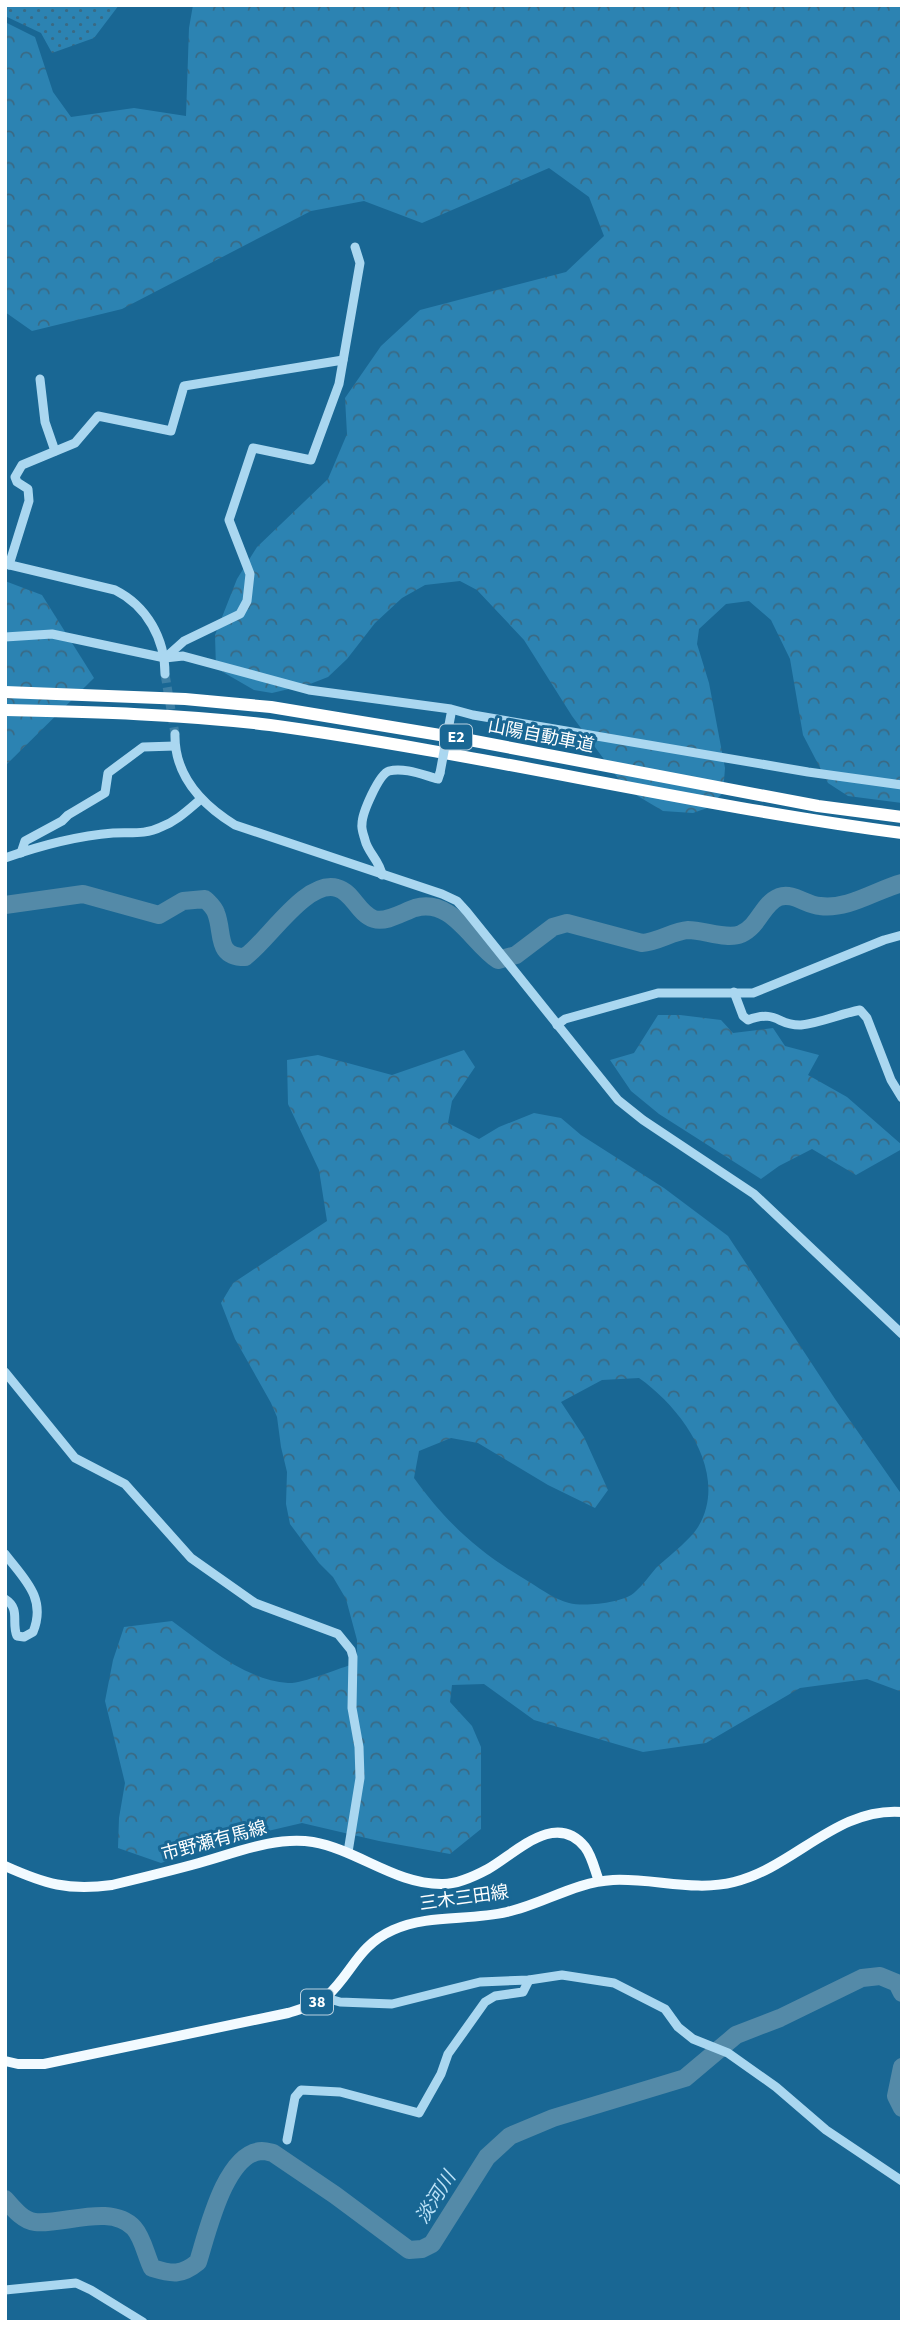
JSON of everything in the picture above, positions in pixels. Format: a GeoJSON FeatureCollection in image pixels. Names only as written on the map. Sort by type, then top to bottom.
{"type":"FeatureCollection","features":[{"type":"Feature","properties":{"kind":"highway","name":"山陽自動車道"},"geometry":{"type":"LineString","coordinates":[[5,692],[185,699],[271,707],[464,739],[805,804],[902,817]]}},
{"type":"Feature","properties":{"kind":"highway","name":"山陽自動車道"},"geometry":{"type":"LineString","coordinates":[[5,710],[170,716],[267,725],[461,755],[802,819],[902,833]]}},
{"type":"Feature","properties":{"kind":"main road","name":"三木三田線"},"geometry":{"type":"LineString","coordinates":[[5,2061],[44,2064],[288,2013],[326,1998],[366,1948],[393,1930],[424,1921],[508,1912],[599,1881],[703,1885],[731,1883],[782,1863],[835,1828],[862,1815],[902,1812]]}},
{"type":"Feature","properties":{"kind":"main road","name":"市野瀬有馬線"},"geometry":{"type":"LineString","coordinates":[[5,1866],[60,1887],[86,1889],[112,1885],[274,1842],[314,1842],[348,1852],[418,1882],[445,1884],[470,1878],[530,1840],[553,1833],[566,1835],[586,1848],[599,1881]]}},
{"type":"Feature","properties":{"kind":"street"},"geometry":{"type":"LineString","coordinates":[[165,658],[184,641],[240,614],[247,601],[250,574],[229,520],[253,448],[311,460],[339,384],[360,263],[355,247]]}},
{"type":"Feature","properties":{"kind":"street"},"geometry":{"type":"LineString","coordinates":[[165,674],[165,658],[149,619],[127,596],[115,590],[7,564],[29,502],[28,489],[17,482],[15,477],[17,471],[22,465],[75,443],[99,416],[171,431],[184,386],[343,360]]}},
{"type":"Feature","properties":{"kind":"street"},"geometry":{"type":"LineString","coordinates":[[40,379],[45,422],[55,451]]}},
{"type":"Feature","properties":{"kind":"street"},"geometry":{"type":"LineString","coordinates":[[5,637],[52,634],[165,658],[183,656],[310,690],[902,785]]}},
{"type":"Feature","properties":{"kind":"street"},"geometry":{"type":"LineString","coordinates":[[382,875],[380,866],[366,844],[361,823],[378,780],[383,773],[391,770],[438,779],[451,712]]}},
{"type":"Feature","properties":{"kind":"street"},"geometry":{"type":"LineString","coordinates":[[175,734],[175,746],[188,783],[216,813],[235,825],[457,901],[618,1100],[643,1120],[754,1194],[902,1334]]}},
{"type":"Feature","properties":{"kind":"street"},"geometry":{"type":"LineString","coordinates":[[21,853],[25,841],[105,793],[108,773],[142,747],[175,746]]}},
{"type":"Feature","properties":{"kind":"street"},"geometry":{"type":"LineString","coordinates":[[5,859],[69,839],[151,831],[173,822],[201,799]]}},
{"type":"Feature","properties":{"kind":"street"},"geometry":{"type":"LineString","coordinates":[[557,1025],[565,1019],[658,993],[754,993],[902,935]]}},
{"type":"Feature","properties":{"kind":"street"},"geometry":{"type":"LineString","coordinates":[[734,992],[743,1016],[748,1020],[761,1015],[771,1015],[791,1024],[802,1025],[860,1010],[867,1018],[891,1080],[902,1097]]}},
{"type":"Feature","properties":{"kind":"street"},"geometry":{"type":"LineString","coordinates":[[5,1372],[75,1458],[125,1484],[191,1558],[255,1602],[342,1637],[351,1650],[352,1707],[359,1746],[359,1778],[348,1852]]}},
{"type":"Feature","properties":{"kind":"street"},"geometry":{"type":"LineString","coordinates":[[5,1553],[32,1589],[38,1606],[37,1624],[33,1632],[24,1637],[17,1636],[14,1630],[16,1612],[5,1599]]}},
{"type":"Feature","properties":{"kind":"street"},"geometry":{"type":"LineString","coordinates":[[326,1998],[340,2003],[391,2004],[480,1982],[529,1980],[562,1975],[614,1983],[665,2009],[678,2027],[693,2039],[728,2053],[776,2087],[826,2130],[902,2181]]}},
{"type":"Feature","properties":{"kind":"street"},"geometry":{"type":"LineString","coordinates":[[287,2140],[295,2097],[302,2090],[340,2092],[419,2113],[441,2074],[448,2054],[485,2002],[495,1996],[523,1992],[529,1980]]}},
{"type":"Feature","properties":{"kind":"street"},"geometry":{"type":"LineString","coordinates":[[5,2290],[76,2283],[143,2322]]}},
{"type":"Feature","properties":{"kind":"green space"},"geometry":{"type":"Polygon","coordinates":[[[5,5],[119,5],[94,38],[52,53],[41,33],[5,16],[5,5]]]}},
{"type":"Feature","properties":{"kind":"green space"},"geometry":{"type":"Polygon","coordinates":[[[193,5],[902,5],[902,803],[848,796],[828,783],[803,735],[790,659],[771,620],[749,601],[726,604],[699,629],[697,644],[709,683],[725,768],[723,793],[707,808],[693,813],[663,811],[626,789],[572,716],[524,640],[477,590],[460,581],[425,585],[402,598],[375,623],[347,659],[328,677],[310,684],[272,693],[254,690],[216,668],[215,635],[237,579],[257,547],[328,479],[347,434],[345,398],[381,346],[420,310],[566,272],[604,236],[589,197],[549,168],[422,223],[364,201],[311,211],[122,309],[32,331],[5,312],[5,22],[35,37],[53,92],[71,117],[134,108],[186,116],[189,28],[193,5]]]}},
{"type":"Feature","properties":{"kind":"green space"},"geometry":{"type":"Polygon","coordinates":[[[5,581],[42,595],[94,678],[5,766],[5,581]]]}},
{"type":"Feature","properties":{"kind":"green space"},"geometry":{"type":"Polygon","coordinates":[[[658,1015],[721,1020],[733,1033],[773,1028],[785,1046],[819,1055],[808,1075],[847,1097],[902,1145],[902,1149],[856,1175],[812,1149],[761,1179],[659,1114],[631,1091],[610,1060],[634,1053],[658,1015]]]}},
{"type":"Feature","properties":{"kind":"green space"},"geometry":{"type":"Polygon","coordinates":[[[464,1050],[475,1067],[452,1101],[448,1123],[479,1139],[499,1127],[534,1113],[561,1118],[581,1135],[664,1188],[728,1236],[902,1495],[902,1692],[867,1679],[800,1688],[706,1743],[643,1752],[534,1720],[484,1684],[452,1685],[450,1702],[472,1726],[481,1747],[481,1829],[450,1854],[302,1823],[226,1841],[161,1863],[118,1848],[119,1818],[125,1783],[105,1701],[113,1660],[124,1627],[172,1621],[226,1660],[256,1675],[288,1683],[310,1679],[351,1665],[357,1656],[357,1640],[346,1599],[333,1577],[290,1524],[286,1504],[287,1472],[277,1417],[235,1339],[221,1303],[233,1283],[327,1221],[319,1170],[288,1104],[287,1060],[318,1055],[392,1075],[464,1050]],[[639,1378],[602,1380],[561,1402],[584,1437],[608,1490],[595,1508],[548,1485],[478,1443],[451,1438],[419,1451],[414,1478],[466,1537],[496,1561],[549,1595],[576,1604],[622,1599],[635,1592],[656,1568],[690,1537],[698,1527],[706,1507],[708,1486],[705,1464],[697,1444],[671,1406],[639,1378]]]}},
{"type":"Feature","properties":{"kind":"waterway"},"geometry":{"type":"LineString","coordinates":[[5,905],[83,894],[159,915],[183,901],[205,899],[216,913],[225,948],[235,956],[245,957],[300,902],[325,888],[337,888],[343,890],[364,913],[374,919],[389,918],[428,906],[440,909],[461,923],[498,960],[516,955],[553,927],[567,923],[642,943],[688,930],[735,936],[747,930],[769,904],[779,897],[794,897],[815,905],[841,905],[902,883]]}},
{"type":"Feature","properties":{"kind":"waterway","name":"淡河川"},"geometry":{"type":"LineString","coordinates":[[5,2199],[22,2217],[35,2222],[100,2216],[124,2221],[137,2232],[152,2268],[181,2272],[198,2262],[212,2215],[228,2179],[249,2155],[265,2151],[273,2153],[335,2195],[409,2250],[422,2249],[432,2244],[487,2157],[510,2136],[553,2118],[685,2078],[736,2035],[780,2018],[862,1978],[880,1976],[897,1983],[902,1993]]}},
{"type":"Feature","properties":{"kind":"waterway","name":"淡河川"},"geometry":{"type":"LineString","coordinates":[[902,2067],[896,2096],[902,2108]]}},
{"type":"Feature","properties":{"kind":"tunnel"},"geometry":{"type":"LineString","coordinates":[[165,674],[175,734]]}}]}
